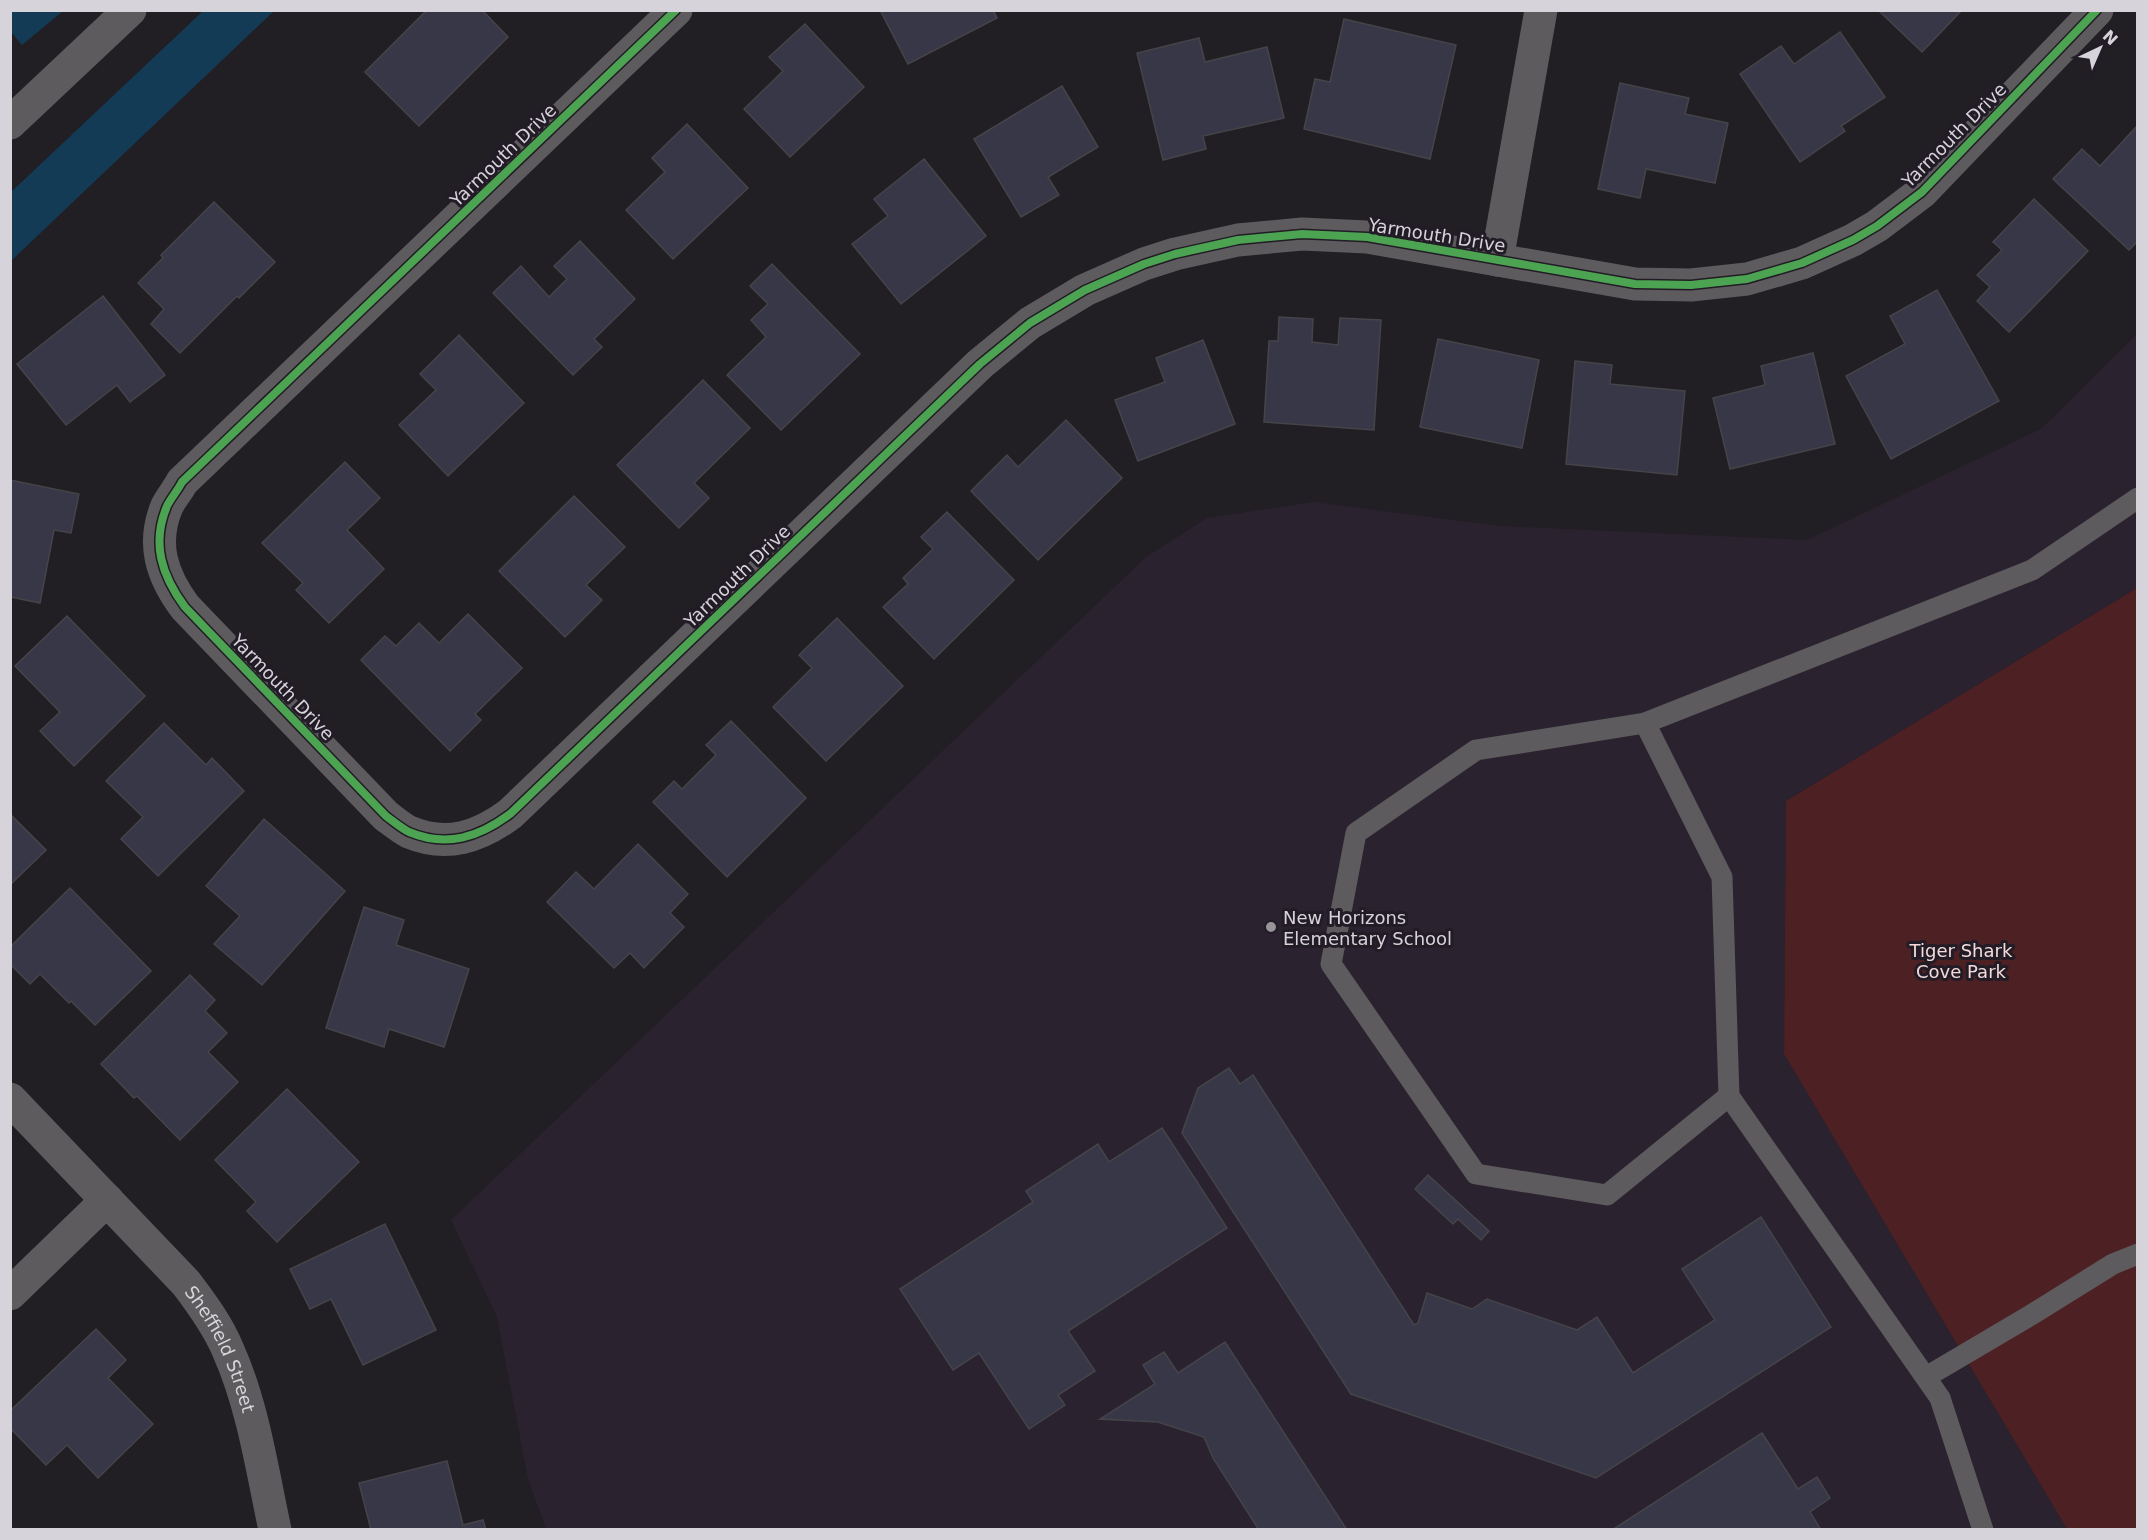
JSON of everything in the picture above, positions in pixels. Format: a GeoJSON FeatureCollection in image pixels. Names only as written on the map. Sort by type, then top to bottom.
{"type":"FeatureCollection","features":[{"type":"Feature","properties":{"kind":"street"},"geometry":{"type":"LineString","coordinates":[[10,123],[130,10]]}},
{"type":"Feature","properties":{"kind":"street","name":"Yarmouth Drive"},"geometry":{"type":"LineString","coordinates":[[676,10],[183,482],[168,506],[160,533],[161,561],[170,587],[386,816],[409,831],[436,839],[464,838],[490,829],[510,814],[980,364],[1030,323],[1085,290],[1144,264],[1175,254],[1238,240],[1302,234],[1367,237],[1635,284],[1691,285],[1747,279],[1802,263],[1853,240],[1877,226],[1922,192],[2097,10]]}},
{"type":"Feature","properties":{"kind":"street","name":"Yarmouth Drive"},"geometry":{"type":"LineString","coordinates":[[1497,260],[1541,10]]}},
{"type":"Feature","properties":{"kind":"street","name":"Sheffield Street"},"geometry":{"type":"LineString","coordinates":[[10,1099],[186,1283],[202,1304],[228,1348],[246,1397],[275,1530]]}},
{"type":"Feature","properties":{"kind":"street"},"geometry":{"type":"LineString","coordinates":[[10,1294],[107,1200]]}},
{"type":"Feature","properties":{"kind":"lane"},"geometry":{"type":"LineString","coordinates":[[1729,1096],[1607,1195],[1476,1174],[1331,964],[1356,833],[1476,750],[1645,723],[2032,570],[2138,498]]}},
{"type":"Feature","properties":{"kind":"lane"},"geometry":{"type":"LineString","coordinates":[[1645,723],[1722,877],[1729,1096],[1941,1398],[1983,1530]]}},
{"type":"Feature","properties":{"kind":"lane"},"geometry":{"type":"LineString","coordinates":[[1926,1377],[2113,1264],[2138,1254]]}},
{"type":"Feature","properties":{"kind":"shaded area","name":"New Horizons Elementary School"},"geometry":{"type":"Polygon","coordinates":[[[2137,334],[2137,588],[1786,801],[1784,1054],[2067,1529],[546,1529],[528,1479],[497,1317],[451,1220],[1146,557],[1207,518],[1314,502],[1500,526],[1807,540],[2041,429],[2137,334]]]}},
{"type":"Feature","properties":{"kind":"green space","name":"Tiger Shark Cove Park"},"geometry":{"type":"Polygon","coordinates":[[[2137,588],[2137,1529],[2067,1529],[1784,1054],[1786,801],[2137,588]]]}},
{"type":"Feature","properties":{"kind":"water"},"geometry":{"type":"Polygon","coordinates":[[[11,10],[63,11],[22,45],[11,32],[11,10]]]}},
{"type":"Feature","properties":{"kind":"water"},"geometry":{"type":"Polygon","coordinates":[[[203,11],[274,11],[11,261],[11,192],[203,11]]]}},
{"type":"Feature","properties":{"kind":"building"},"geometry":{"type":"Polygon","coordinates":[[[427,10],[482,10],[508,37],[419,126],[365,72],[427,10]]]}},
{"type":"Feature","properties":{"kind":"building"},"geometry":{"type":"Polygon","coordinates":[[[880,10],[993,10],[997,18],[908,64],[880,10]]]}},
{"type":"Feature","properties":{"kind":"building"},"geometry":{"type":"Polygon","coordinates":[[[1878,10],[1962,10],[1922,52],[1878,10]]]}},
{"type":"Feature","properties":{"kind":"building"},"geometry":{"type":"Polygon","coordinates":[[[1344,19],[1456,45],[1430,159],[1304,129],[1315,79],[1330,82],[1344,19]]]}},
{"type":"Feature","properties":{"kind":"building"},"geometry":{"type":"Polygon","coordinates":[[[805,24],[864,87],[790,157],[744,109],[783,71],[769,57],[805,24]]]}},
{"type":"Feature","properties":{"kind":"building"},"geometry":{"type":"Polygon","coordinates":[[[1840,32],[1885,97],[1841,126],[1845,131],[1800,162],[1740,74],[1781,46],[1794,64],[1840,32]]]}},
{"type":"Feature","properties":{"kind":"building"},"geometry":{"type":"Polygon","coordinates":[[[1199,38],[1205,62],[1267,47],[1284,118],[1203,136],[1206,149],[1163,160],[1137,53],[1199,38]]]}},
{"type":"Feature","properties":{"kind":"building"},"geometry":{"type":"Polygon","coordinates":[[[1620,83],[1689,98],[1685,114],[1728,123],[1715,183],[1646,169],[1640,198],[1598,189],[1620,83]]]}},
{"type":"Feature","properties":{"kind":"building"},"geometry":{"type":"Polygon","coordinates":[[[1062,86],[1098,147],[1048,177],[1059,195],[1021,217],[974,139],[1062,86]]]}},
{"type":"Feature","properties":{"kind":"building"},"geometry":{"type":"Polygon","coordinates":[[[687,124],[748,188],[673,259],[626,210],[665,172],[652,158],[687,124]]]}},
{"type":"Feature","properties":{"kind":"building"},"geometry":{"type":"Polygon","coordinates":[[[2138,125],[2138,241],[2129,250],[2053,179],[2082,149],[2100,166],[2138,125]]]}},
{"type":"Feature","properties":{"kind":"building"},"geometry":{"type":"Polygon","coordinates":[[[924,159],[986,236],[901,304],[852,244],[888,216],[874,199],[924,159]]]}},
{"type":"Feature","properties":{"kind":"building"},"geometry":{"type":"Polygon","coordinates":[[[2034,199],[2088,251],[2009,332],[1977,301],[1990,287],[1977,275],[2002,250],[1993,242],[2034,199]]]}},
{"type":"Feature","properties":{"kind":"building"},"geometry":{"type":"Polygon","coordinates":[[[214,202],[275,262],[180,353],[151,324],[164,309],[138,283],[163,258],[161,255],[214,202]]]}},
{"type":"Feature","properties":{"kind":"building"},"geometry":{"type":"Polygon","coordinates":[[[580,241],[635,299],[594,339],[602,347],[573,375],[493,293],[521,266],[549,297],[567,279],[554,266],[580,241]]]}},
{"type":"Feature","properties":{"kind":"building"},"geometry":{"type":"Polygon","coordinates":[[[772,264],[860,354],[781,430],[727,375],[766,337],[751,320],[768,304],[750,286],[772,264]]]}},
{"type":"Feature","properties":{"kind":"building"},"geometry":{"type":"Polygon","coordinates":[[[1937,290],[1999,401],[1891,459],[1846,376],[1905,344],[1890,316],[1937,290]]]}},
{"type":"Feature","properties":{"kind":"building"},"geometry":{"type":"Polygon","coordinates":[[[103,296],[165,375],[130,402],[117,385],[66,425],[17,364],[103,296]]]}},
{"type":"Feature","properties":{"kind":"building"},"geometry":{"type":"Polygon","coordinates":[[[1279,317],[1313,319],[1312,342],[1338,345],[1340,318],[1381,320],[1374,430],[1264,422],[1269,341],[1278,341],[1279,317]]]}},
{"type":"Feature","properties":{"kind":"building"},"geometry":{"type":"Polygon","coordinates":[[[459,335],[524,403],[448,476],[399,425],[436,390],[420,374],[459,335]]]}},
{"type":"Feature","properties":{"kind":"building"},"geometry":{"type":"Polygon","coordinates":[[[1438,339],[1539,360],[1522,448],[1420,427],[1438,339]]]}},
{"type":"Feature","properties":{"kind":"building"},"geometry":{"type":"Polygon","coordinates":[[[1203,340],[1235,424],[1138,461],[1115,400],[1165,382],[1156,358],[1203,340]]]}},
{"type":"Feature","properties":{"kind":"building"},"geometry":{"type":"Polygon","coordinates":[[[1813,353],[1835,444],[1730,469],[1713,398],[1765,385],[1761,366],[1813,353]]]}},
{"type":"Feature","properties":{"kind":"building"},"geometry":{"type":"Polygon","coordinates":[[[1575,361],[1612,365],[1610,384],[1685,391],[1677,475],[1566,464],[1575,361]]]}},
{"type":"Feature","properties":{"kind":"building"},"geometry":{"type":"Polygon","coordinates":[[[703,380],[750,428],[694,483],[709,498],[679,528],[617,465],[703,380]]]}},
{"type":"Feature","properties":{"kind":"building"},"geometry":{"type":"Polygon","coordinates":[[[1066,420],[1122,478],[1038,560],[971,491],[1007,455],[1018,467],[1066,420]]]}},
{"type":"Feature","properties":{"kind":"building"},"geometry":{"type":"Polygon","coordinates":[[[345,462],[380,498],[347,530],[384,569],[329,623],[296,590],[303,583],[262,543],[345,462]]]}},
{"type":"Feature","properties":{"kind":"building"},"geometry":{"type":"Polygon","coordinates":[[[10,480],[79,494],[71,533],[54,530],[40,603],[10,597],[10,480]]]}},
{"type":"Feature","properties":{"kind":"building"},"geometry":{"type":"Polygon","coordinates":[[[574,496],[625,547],[586,585],[602,600],[565,637],[499,571],[574,496]]]}},
{"type":"Feature","properties":{"kind":"building"},"geometry":{"type":"Polygon","coordinates":[[[947,512],[1014,580],[934,659],[883,607],[908,584],[903,578],[933,549],[921,537],[947,512]]]}},
{"type":"Feature","properties":{"kind":"building"},"geometry":{"type":"Polygon","coordinates":[[[468,614],[522,668],[475,714],[481,720],[450,751],[361,660],[385,636],[396,646],[419,623],[439,643],[468,614]]]}},
{"type":"Feature","properties":{"kind":"building"},"geometry":{"type":"Polygon","coordinates":[[[67,616],[145,696],[74,766],[40,731],[60,712],[15,666],[67,616]]]}},
{"type":"Feature","properties":{"kind":"building"},"geometry":{"type":"Polygon","coordinates":[[[837,618],[903,686],[826,761],[773,707],[812,668],[799,655],[837,618]]]}},
{"type":"Feature","properties":{"kind":"building"},"geometry":{"type":"Polygon","coordinates":[[[731,721],[806,798],[727,877],[653,802],[674,781],[682,789],[716,755],[706,745],[731,721]]]}},
{"type":"Feature","properties":{"kind":"building"},"geometry":{"type":"Polygon","coordinates":[[[164,723],[206,765],[212,758],[244,791],[158,876],[121,839],[143,817],[106,781],[164,723]]]}},
{"type":"Feature","properties":{"kind":"building"},"geometry":{"type":"Polygon","coordinates":[[[10,814],[46,850],[10,885],[10,814]]]}},
{"type":"Feature","properties":{"kind":"building"},"geometry":{"type":"Polygon","coordinates":[[[264,819],[345,891],[262,985],[214,944],[240,916],[206,886],[264,819]]]}},
{"type":"Feature","properties":{"kind":"building"},"geometry":{"type":"Polygon","coordinates":[[[638,844],[688,894],[670,913],[684,927],[644,968],[630,953],[614,968],[547,902],[576,872],[594,889],[638,844]]]}},
{"type":"Feature","properties":{"kind":"building"},"geometry":{"type":"Polygon","coordinates":[[[70,888],[151,971],[95,1025],[40,974],[30,984],[10,964],[10,947],[70,888]]]}},
{"type":"Feature","properties":{"kind":"building"},"geometry":{"type":"Polygon","coordinates":[[[364,907],[404,920],[396,945],[469,969],[444,1047],[389,1029],[384,1047],[326,1028],[364,907]]]}},
{"type":"Feature","properties":{"kind":"building"},"geometry":{"type":"Polygon","coordinates":[[[190,975],[215,1000],[205,1011],[227,1033],[208,1052],[238,1082],[180,1140],[137,1096],[134,1098],[101,1064],[190,975]]]}},
{"type":"Feature","properties":{"kind":"building"},"geometry":{"type":"Polygon","coordinates":[[[1229,1068],[1240,1084],[1253,1075],[1414,1325],[1418,1323],[1427,1293],[1472,1309],[1487,1299],[1577,1330],[1597,1317],[1633,1373],[1715,1320],[1682,1269],[1761,1217],[1831,1327],[1596,1478],[1351,1394],[1182,1133],[1198,1088],[1229,1068]]]}},
{"type":"Feature","properties":{"kind":"building"},"geometry":{"type":"Polygon","coordinates":[[[287,1089],[359,1162],[277,1242],[247,1211],[256,1202],[215,1160],[287,1089]]]}},
{"type":"Feature","properties":{"kind":"building"},"geometry":{"type":"Polygon","coordinates":[[[1162,1128],[1227,1228],[1068,1331],[1095,1371],[1058,1395],[1065,1405],[1029,1429],[979,1353],[953,1370],[900,1289],[1033,1202],[1026,1191],[1098,1144],[1109,1162],[1162,1128]]]}},
{"type":"Feature","properties":{"kind":"building"},"geometry":{"type":"Polygon","coordinates":[[[1428,1175],[1489,1231],[1481,1240],[1458,1219],[1453,1224],[1415,1189],[1428,1175]]]}},
{"type":"Feature","properties":{"kind":"building"},"geometry":{"type":"Polygon","coordinates":[[[385,1224],[436,1330],[363,1365],[331,1299],[310,1309],[290,1269],[385,1224]]]}},
{"type":"Feature","properties":{"kind":"building"},"geometry":{"type":"Polygon","coordinates":[[[96,1329],[126,1360],[108,1378],[153,1424],[98,1478],[67,1445],[46,1465],[10,1428],[10,1411],[96,1329]]]}},
{"type":"Feature","properties":{"kind":"building"},"geometry":{"type":"Polygon","coordinates":[[[1225,1342],[1347,1530],[1259,1530],[1213,1458],[1204,1437],[1158,1422],[1100,1419],[1155,1384],[1143,1365],[1164,1352],[1178,1373],[1225,1342]]]}},
{"type":"Feature","properties":{"kind":"building"},"geometry":{"type":"Polygon","coordinates":[[[1762,1433],[1798,1489],[1817,1477],[1830,1498],[1810,1512],[1821,1530],[1612,1530],[1762,1433]]]}},
{"type":"Feature","properties":{"kind":"building"},"geometry":{"type":"Polygon","coordinates":[[[447,1461],[463,1525],[483,1520],[486,1530],[371,1530],[359,1483],[447,1461]]]}},
{"type":"Feature","properties":{"kind":"cycle path"},"geometry":{"type":"LineString","coordinates":[[676,10],[182,482],[167,506],[162,520],[161,559],[170,583],[185,607],[386,816],[409,832],[423,837],[462,838],[486,829],[510,814],[980,364],[1030,323],[1085,290],[1144,264],[1175,254],[1238,240],[1302,234],[1367,237],[1635,284],[1691,285],[1747,279],[1802,263],[1853,240],[1877,226],[1922,192],[2097,10]]}},
{"type":"Feature","properties":{"kind":"place","name":"New Horizons Elementary School"},"geometry":{"type":"Point","coordinates":[1271,927]}}]}
